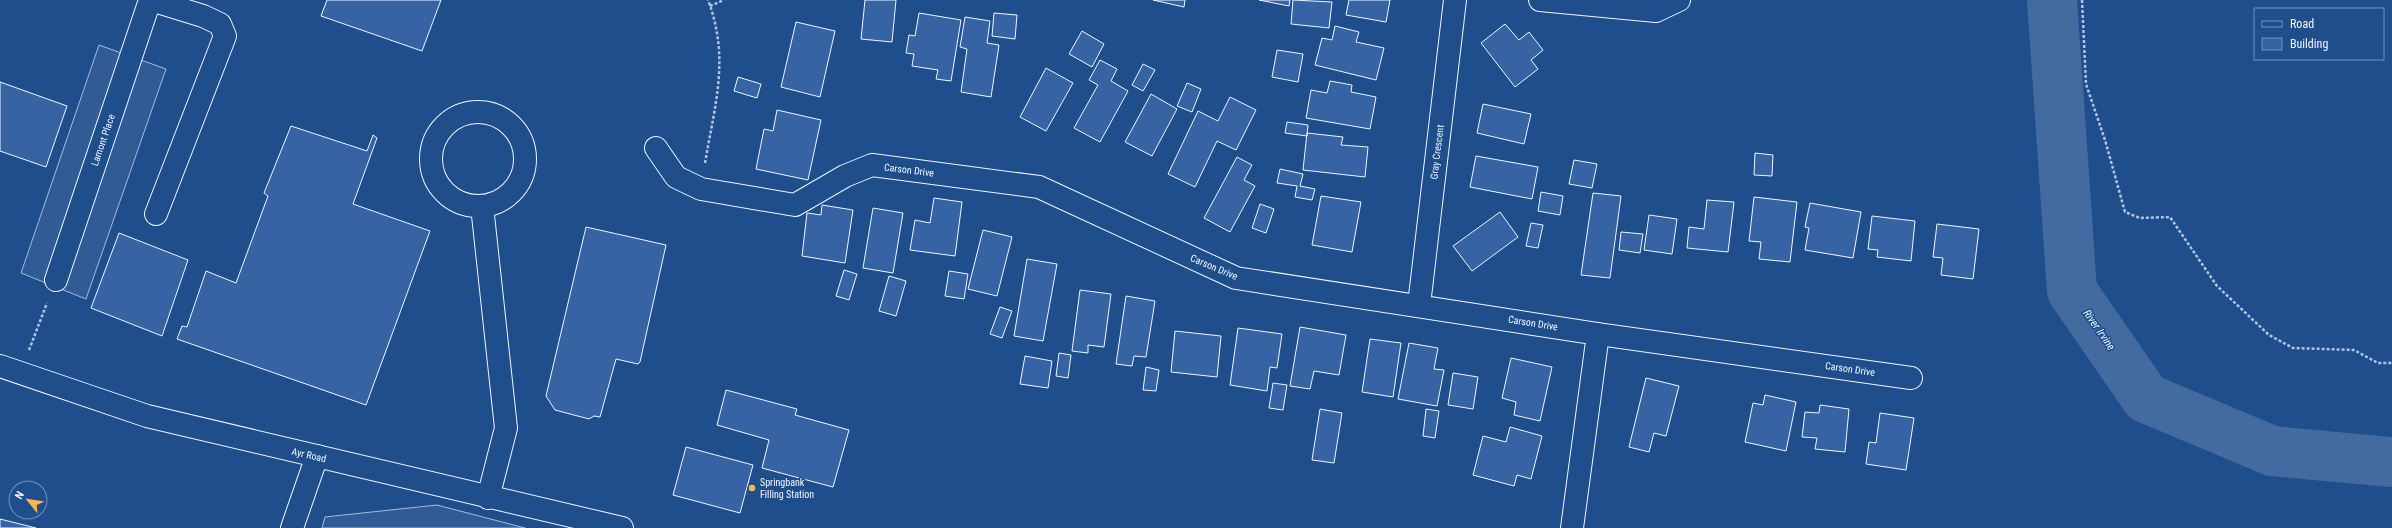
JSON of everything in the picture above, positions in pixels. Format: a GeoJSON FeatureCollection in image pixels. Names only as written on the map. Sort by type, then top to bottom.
{"type":"FeatureCollection","features":[{"type":"Feature","properties":{"kind":"street","name":"Lamont Place"},"geometry":{"type":"LineString","coordinates":[[56,280],[150,0],[203,16],[220,24],[225,36],[156,214]]}},
{"type":"Feature","properties":{"kind":"street","name":"Gray Crescent"},"geometry":{"type":"LineString","coordinates":[[1419,305],[1455,0]]}},
{"type":"Feature","properties":{"kind":"street"},"geometry":{"type":"LineString","coordinates":[[1540,0],[1656,11],[1679,0]]}},
{"type":"Feature","properties":{"kind":"street"},"geometry":{"type":"LineString","coordinates":[[469,113],[485,113],[500,117],[512,126],[520,139],[525,153],[524,168],[514,189],[497,203],[482,206],[466,205],[452,199],[440,188],[433,174],[431,158],[434,142],[442,129],[454,118],[469,113]]}},
{"type":"Feature","properties":{"kind":"street","name":"Carson Drive"},"geometry":{"type":"LineString","coordinates":[[656,148],[676,177],[701,189],[795,205],[845,176],[872,165],[1039,186],[1236,278],[1419,305],[1598,334],[1911,378]]}},
{"type":"Feature","properties":{"kind":"street"},"geometry":{"type":"LineString","coordinates":[[482,206],[506,428],[488,498]]}},
{"type":"Feature","properties":{"kind":"street"},"geometry":{"type":"LineString","coordinates":[[1572,528],[1598,334]]}},
{"type":"Feature","properties":{"kind":"street","name":"Ayr Road"},"geometry":{"type":"LineString","coordinates":[[10,370],[147,416],[488,498],[622,528]]}},
{"type":"Feature","properties":{"kind":"street"},"geometry":{"type":"LineString","coordinates":[[292,528],[317,456]]}},
{"type":"Feature","properties":{"kind":"path"},"geometry":{"type":"LineString","coordinates":[[701,189],[721,69],[719,40],[708,0]]}},
{"type":"Feature","properties":{"kind":"path"},"geometry":{"type":"LineString","coordinates":[[710,6],[724,0]]}},
{"type":"Feature","properties":{"kind":"path"},"geometry":{"type":"LineString","coordinates":[[2082,0],[2086,84],[2105,140],[2125,212],[2140,218],[2170,217],[2217,286],[2269,335],[2293,348],[2354,350],[2378,363],[2392,363]]}},
{"type":"Feature","properties":{"kind":"path"},"geometry":{"type":"LineString","coordinates":[[10,370],[56,280]]}},
{"type":"Feature","properties":{"kind":"shaded area"},"geometry":{"type":"Polygon","coordinates":[[[99,45],[166,69],[86,299],[21,273],[99,45]]]}},
{"type":"Feature","properties":{"kind":"shaded area"},"geometry":{"type":"Polygon","coordinates":[[[437,505],[525,528],[322,528],[325,517],[437,505]]]}},
{"type":"Feature","properties":{"kind":"building"},"geometry":{"type":"Polygon","coordinates":[[[327,0],[441,0],[422,51],[321,16],[327,0]]]}},
{"type":"Feature","properties":{"kind":"building"},"geometry":{"type":"Polygon","coordinates":[[[865,0],[896,0],[892,42],[861,39],[865,0]]]}},
{"type":"Feature","properties":{"kind":"building"},"geometry":{"type":"Polygon","coordinates":[[[1153,0],[1185,0],[1184,7],[1153,0]]]}},
{"type":"Feature","properties":{"kind":"building"},"geometry":{"type":"Polygon","coordinates":[[[1259,0],[1290,0],[1289,6],[1259,0]]]}},
{"type":"Feature","properties":{"kind":"building"},"geometry":{"type":"Polygon","coordinates":[[[1293,0],[1332,2],[1329,28],[1291,24],[1293,0]]]}},
{"type":"Feature","properties":{"kind":"building"},"geometry":{"type":"Polygon","coordinates":[[[1349,0],[1390,0],[1386,22],[1346,15],[1349,0]]]}},
{"type":"Feature","properties":{"kind":"building"},"geometry":{"type":"Polygon","coordinates":[[[919,13],[961,20],[951,81],[936,79],[938,70],[912,66],[914,54],[906,53],[909,35],[915,36],[919,13]]]}},
{"type":"Feature","properties":{"kind":"building"},"geometry":{"type":"Polygon","coordinates":[[[994,13],[1017,15],[1015,39],[992,36],[994,13]]]}},
{"type":"Feature","properties":{"kind":"building"},"geometry":{"type":"Polygon","coordinates":[[[965,17],[990,21],[987,43],[999,45],[991,97],[961,92],[967,49],[960,47],[965,17]]]}},
{"type":"Feature","properties":{"kind":"building"},"geometry":{"type":"Polygon","coordinates":[[[796,22],[835,31],[820,97],[781,87],[796,22]]]}},
{"type":"Feature","properties":{"kind":"building"},"geometry":{"type":"Polygon","coordinates":[[[1505,24],[1519,40],[1529,32],[1543,50],[1531,60],[1538,69],[1515,87],[1481,43],[1505,24]]]}},
{"type":"Feature","properties":{"kind":"building"},"geometry":{"type":"Polygon","coordinates":[[[1335,26],[1359,32],[1356,42],[1384,48],[1376,80],[1315,65],[1322,38],[1332,40],[1335,26]]]}},
{"type":"Feature","properties":{"kind":"building"},"geometry":{"type":"Polygon","coordinates":[[[1082,31],[1104,44],[1092,67],[1069,54],[1082,31]]]}},
{"type":"Feature","properties":{"kind":"building"},"geometry":{"type":"Polygon","coordinates":[[[1277,50],[1303,54],[1298,82],[1272,77],[1277,50]]]}},
{"type":"Feature","properties":{"kind":"building"},"geometry":{"type":"Polygon","coordinates":[[[1100,60],[1117,69],[1111,81],[1128,91],[1100,142],[1074,128],[1098,85],[1089,80],[1100,60]]]}},
{"type":"Feature","properties":{"kind":"building"},"geometry":{"type":"Polygon","coordinates":[[[1143,64],[1155,70],[1143,91],[1132,85],[1143,64]]]}},
{"type":"Feature","properties":{"kind":"building"},"geometry":{"type":"Polygon","coordinates":[[[1046,68],[1073,83],[1046,131],[1020,117],[1046,68]]]}},
{"type":"Feature","properties":{"kind":"building"},"geometry":{"type":"Polygon","coordinates":[[[738,77],[761,84],[757,98],[734,91],[738,77]]]}},
{"type":"Feature","properties":{"kind":"building"},"geometry":{"type":"Polygon","coordinates":[[[1330,81],[1352,85],[1351,92],[1376,97],[1370,129],[1306,118],[1311,90],[1327,93],[1330,81]]]}},
{"type":"Feature","properties":{"kind":"building"},"geometry":{"type":"Polygon","coordinates":[[[0,82],[67,106],[46,167],[0,151],[0,82]]]}},
{"type":"Feature","properties":{"kind":"building"},"geometry":{"type":"Polygon","coordinates":[[[1187,83],[1201,89],[1192,112],[1177,106],[1187,83]]]}},
{"type":"Feature","properties":{"kind":"building"},"geometry":{"type":"Polygon","coordinates":[[[1151,94],[1177,109],[1152,156],[1125,142],[1151,94]]]}},
{"type":"Feature","properties":{"kind":"building"},"geometry":{"type":"Polygon","coordinates":[[[1230,97],[1256,110],[1236,150],[1217,141],[1195,187],[1168,174],[1198,111],[1218,121],[1230,97]]]}},
{"type":"Feature","properties":{"kind":"building"},"geometry":{"type":"Polygon","coordinates":[[[1483,104],[1531,114],[1524,144],[1477,133],[1483,104]]]}},
{"type":"Feature","properties":{"kind":"building"},"geometry":{"type":"Polygon","coordinates":[[[777,110],[821,120],[808,180],[756,169],[764,129],[773,131],[777,110]]]}},
{"type":"Feature","properties":{"kind":"building"},"geometry":{"type":"Polygon","coordinates":[[[1287,122],[1308,125],[1307,136],[1285,133],[1287,122]]]}},
{"type":"Feature","properties":{"kind":"building"},"geometry":{"type":"Polygon","coordinates":[[[291,126],[367,151],[373,135],[377,138],[353,204],[430,231],[366,405],[177,339],[182,326],[187,327],[206,271],[236,283],[268,196],[264,193],[291,126]]]}},
{"type":"Feature","properties":{"kind":"building"},"geometry":{"type":"Polygon","coordinates":[[[1307,133],[1343,137],[1341,145],[1368,147],[1365,177],[1303,170],[1307,133]]]}},
{"type":"Feature","properties":{"kind":"building"},"geometry":{"type":"Polygon","coordinates":[[[1755,153],[1773,155],[1772,176],[1754,175],[1755,153]]]}},
{"type":"Feature","properties":{"kind":"building"},"geometry":{"type":"Polygon","coordinates":[[[1476,156],[1538,167],[1532,199],[1470,187],[1476,156]]]}},
{"type":"Feature","properties":{"kind":"building"},"geometry":{"type":"Polygon","coordinates":[[[1237,157],[1252,165],[1244,180],[1255,186],[1230,232],[1204,218],[1237,157]]]}},
{"type":"Feature","properties":{"kind":"building"},"geometry":{"type":"Polygon","coordinates":[[[1574,160],[1597,164],[1592,188],[1569,184],[1574,160]]]}},
{"type":"Feature","properties":{"kind":"building"},"geometry":{"type":"Polygon","coordinates":[[[1280,169],[1303,174],[1300,186],[1315,189],[1312,200],[1295,197],[1297,186],[1277,183],[1280,169]]]}},
{"type":"Feature","properties":{"kind":"building"},"geometry":{"type":"Polygon","coordinates":[[[1541,192],[1563,196],[1560,215],[1538,211],[1541,192]]]}},
{"type":"Feature","properties":{"kind":"building"},"geometry":{"type":"Polygon","coordinates":[[[1593,193],[1621,196],[1610,278],[1581,275],[1593,193]]]}},
{"type":"Feature","properties":{"kind":"building"},"geometry":{"type":"Polygon","coordinates":[[[1321,196],[1361,202],[1352,252],[1312,245],[1321,196]]]}},
{"type":"Feature","properties":{"kind":"building"},"geometry":{"type":"Polygon","coordinates":[[[1754,197],[1797,202],[1790,262],[1759,259],[1761,242],[1749,241],[1754,197]]]}},
{"type":"Feature","properties":{"kind":"building"},"geometry":{"type":"Polygon","coordinates":[[[934,198],[962,202],[955,256],[910,250],[915,220],[930,223],[934,198]]]}},
{"type":"Feature","properties":{"kind":"building"},"geometry":{"type":"Polygon","coordinates":[[[1707,200],[1734,202],[1728,252],[1687,248],[1689,227],[1704,229],[1707,200]]]}},
{"type":"Feature","properties":{"kind":"building"},"geometry":{"type":"Polygon","coordinates":[[[1810,203],[1861,212],[1853,258],[1805,250],[1809,228],[1805,227],[1810,203]]]}},
{"type":"Feature","properties":{"kind":"building"},"geometry":{"type":"Polygon","coordinates":[[[1260,204],[1274,209],[1266,233],[1252,228],[1260,204]]]}},
{"type":"Feature","properties":{"kind":"building"},"geometry":{"type":"Polygon","coordinates":[[[822,205],[853,210],[845,263],[802,256],[807,213],[821,215],[822,205]]]}},
{"type":"Feature","properties":{"kind":"building"},"geometry":{"type":"Polygon","coordinates":[[[873,208],[903,213],[893,273],[863,268],[873,208]]]}},
{"type":"Feature","properties":{"kind":"building"},"geometry":{"type":"Polygon","coordinates":[[[1500,212],[1518,237],[1472,271],[1453,246],[1500,212]]]}},
{"type":"Feature","properties":{"kind":"building"},"geometry":{"type":"Polygon","coordinates":[[[1649,215],[1677,219],[1672,254],[1644,250],[1649,215]]]}},
{"type":"Feature","properties":{"kind":"building"},"geometry":{"type":"Polygon","coordinates":[[[1872,216],[1915,221],[1911,261],[1877,257],[1878,250],[1868,249],[1872,216]]]}},
{"type":"Feature","properties":{"kind":"building"},"geometry":{"type":"Polygon","coordinates":[[[1531,223],[1543,225],[1538,248],[1526,246],[1531,223]]]}},
{"type":"Feature","properties":{"kind":"building"},"geometry":{"type":"Polygon","coordinates":[[[1937,224],[1979,229],[1973,279],[1941,275],[1943,258],[1933,257],[1937,224]]]}},
{"type":"Feature","properties":{"kind":"building"},"geometry":{"type":"Polygon","coordinates":[[[586,227],[666,245],[640,362],[638,364],[616,359],[600,417],[594,416],[589,419],[555,410],[546,396],[586,227]]]}},
{"type":"Feature","properties":{"kind":"building"},"geometry":{"type":"Polygon","coordinates":[[[983,230],[1012,237],[997,296],[968,289],[983,230]]]}},
{"type":"Feature","properties":{"kind":"building"},"geometry":{"type":"Polygon","coordinates":[[[1621,232],[1643,234],[1640,253],[1619,250],[1621,232]]]}},
{"type":"Feature","properties":{"kind":"building"},"geometry":{"type":"Polygon","coordinates":[[[119,233],[188,260],[162,336],[91,308],[119,233]]]}},
{"type":"Feature","properties":{"kind":"building"},"geometry":{"type":"Polygon","coordinates":[[[1027,259],[1057,264],[1043,341],[1014,336],[1027,259]]]}},
{"type":"Feature","properties":{"kind":"building"},"geometry":{"type":"Polygon","coordinates":[[[844,270],[857,274],[849,300],[836,296],[844,270]]]}},
{"type":"Feature","properties":{"kind":"building"},"geometry":{"type":"Polygon","coordinates":[[[949,271],[968,274],[964,299],[945,296],[949,271]]]}},
{"type":"Feature","properties":{"kind":"building"},"geometry":{"type":"Polygon","coordinates":[[[889,276],[906,281],[896,316],[879,311],[889,276]]]}},
{"type":"Feature","properties":{"kind":"building"},"geometry":{"type":"Polygon","coordinates":[[[1080,290],[1111,294],[1104,347],[1088,345],[1088,353],[1072,351],[1080,290]]]}},
{"type":"Feature","properties":{"kind":"building"},"geometry":{"type":"Polygon","coordinates":[[[1126,296],[1155,301],[1146,357],[1134,356],[1132,366],[1116,364],[1126,296]]]}},
{"type":"Feature","properties":{"kind":"building"},"geometry":{"type":"Polygon","coordinates":[[[1000,307],[1012,311],[1002,338],[990,334],[1000,307]]]}},
{"type":"Feature","properties":{"kind":"building"},"geometry":{"type":"Polygon","coordinates":[[[1300,327],[1346,335],[1339,375],[1314,371],[1310,389],[1290,386],[1300,327]]]}},
{"type":"Feature","properties":{"kind":"building"},"geometry":{"type":"Polygon","coordinates":[[[1238,328],[1282,334],[1277,368],[1270,367],[1267,391],[1230,385],[1238,328]]]}},
{"type":"Feature","properties":{"kind":"building"},"geometry":{"type":"Polygon","coordinates":[[[1175,331],[1221,336],[1217,377],[1171,372],[1175,331]]]}},
{"type":"Feature","properties":{"kind":"building"},"geometry":{"type":"Polygon","coordinates":[[[1370,339],[1401,343],[1393,397],[1362,392],[1370,339]]]}},
{"type":"Feature","properties":{"kind":"building"},"geometry":{"type":"Polygon","coordinates":[[[1409,343],[1438,348],[1434,369],[1444,370],[1437,406],[1398,399],[1409,343]]]}},
{"type":"Feature","properties":{"kind":"building"},"geometry":{"type":"Polygon","coordinates":[[[1059,353],[1071,355],[1068,378],[1056,376],[1059,353]]]}},
{"type":"Feature","properties":{"kind":"building"},"geometry":{"type":"Polygon","coordinates":[[[1025,356],[1052,361],[1048,388],[1020,384],[1025,356]]]}},
{"type":"Feature","properties":{"kind":"building"},"geometry":{"type":"Polygon","coordinates":[[[1511,358],[1552,367],[1540,421],[1514,415],[1516,402],[1502,398],[1511,358]]]}},
{"type":"Feature","properties":{"kind":"building"},"geometry":{"type":"Polygon","coordinates":[[[1146,367],[1159,370],[1156,391],[1143,390],[1146,367]]]}},
{"type":"Feature","properties":{"kind":"building"},"geometry":{"type":"Polygon","coordinates":[[[1453,373],[1478,377],[1473,409],[1448,405],[1453,373]]]}},
{"type":"Feature","properties":{"kind":"building"},"geometry":{"type":"Polygon","coordinates":[[[1646,378],[1679,386],[1666,436],[1654,433],[1649,452],[1629,447],[1646,378]]]}},
{"type":"Feature","properties":{"kind":"building"},"geometry":{"type":"Polygon","coordinates":[[[1273,383],[1287,385],[1283,410],[1269,408],[1273,383]]]}},
{"type":"Feature","properties":{"kind":"building"},"geometry":{"type":"Polygon","coordinates":[[[726,390],[797,409],[795,415],[849,430],[833,487],[762,468],[769,440],[717,425],[726,390]]]}},
{"type":"Feature","properties":{"kind":"building"},"geometry":{"type":"Polygon","coordinates":[[[1765,395],[1796,402],[1786,451],[1745,442],[1753,403],[1763,405],[1765,395]]]}},
{"type":"Feature","properties":{"kind":"building"},"geometry":{"type":"Polygon","coordinates":[[[1820,405],[1849,409],[1845,452],[1815,449],[1817,438],[1802,437],[1805,412],[1819,413],[1820,405]]]}},
{"type":"Feature","properties":{"kind":"building"},"geometry":{"type":"Polygon","coordinates":[[[1320,409],[1342,413],[1334,463],[1312,460],[1320,409]]]}},
{"type":"Feature","properties":{"kind":"building"},"geometry":{"type":"Polygon","coordinates":[[[1426,409],[1439,411],[1435,438],[1423,436],[1426,409]]]}},
{"type":"Feature","properties":{"kind":"building"},"geometry":{"type":"Polygon","coordinates":[[[1880,413],[1914,418],[1906,470],[1866,464],[1869,442],[1876,443],[1880,413]]]}},
{"type":"Feature","properties":{"kind":"building"},"geometry":{"type":"Polygon","coordinates":[[[1510,427],[1542,436],[1531,479],[1517,475],[1514,486],[1473,475],[1483,436],[1506,442],[1510,427]]]}},
{"type":"Feature","properties":{"kind":"building"},"geometry":{"type":"Polygon","coordinates":[[[686,447],[753,465],[740,513],[673,495],[686,447]]]}},
{"type":"Feature","properties":{"kind":"building"},"geometry":{"type":"Polygon","coordinates":[[[0,519],[36,528],[0,528],[0,519]]]}},
{"type":"Feature","properties":{"kind":"waterway","name":"River Irvine"},"geometry":{"type":"LineString","coordinates":[[2052,0],[2072,291],[2146,398],[2272,451],[2392,462]]}},
{"type":"Feature","properties":{"kind":"place","name":"Springbank Filling Station"},"geometry":{"type":"Point","coordinates":[752,488]}}]}
